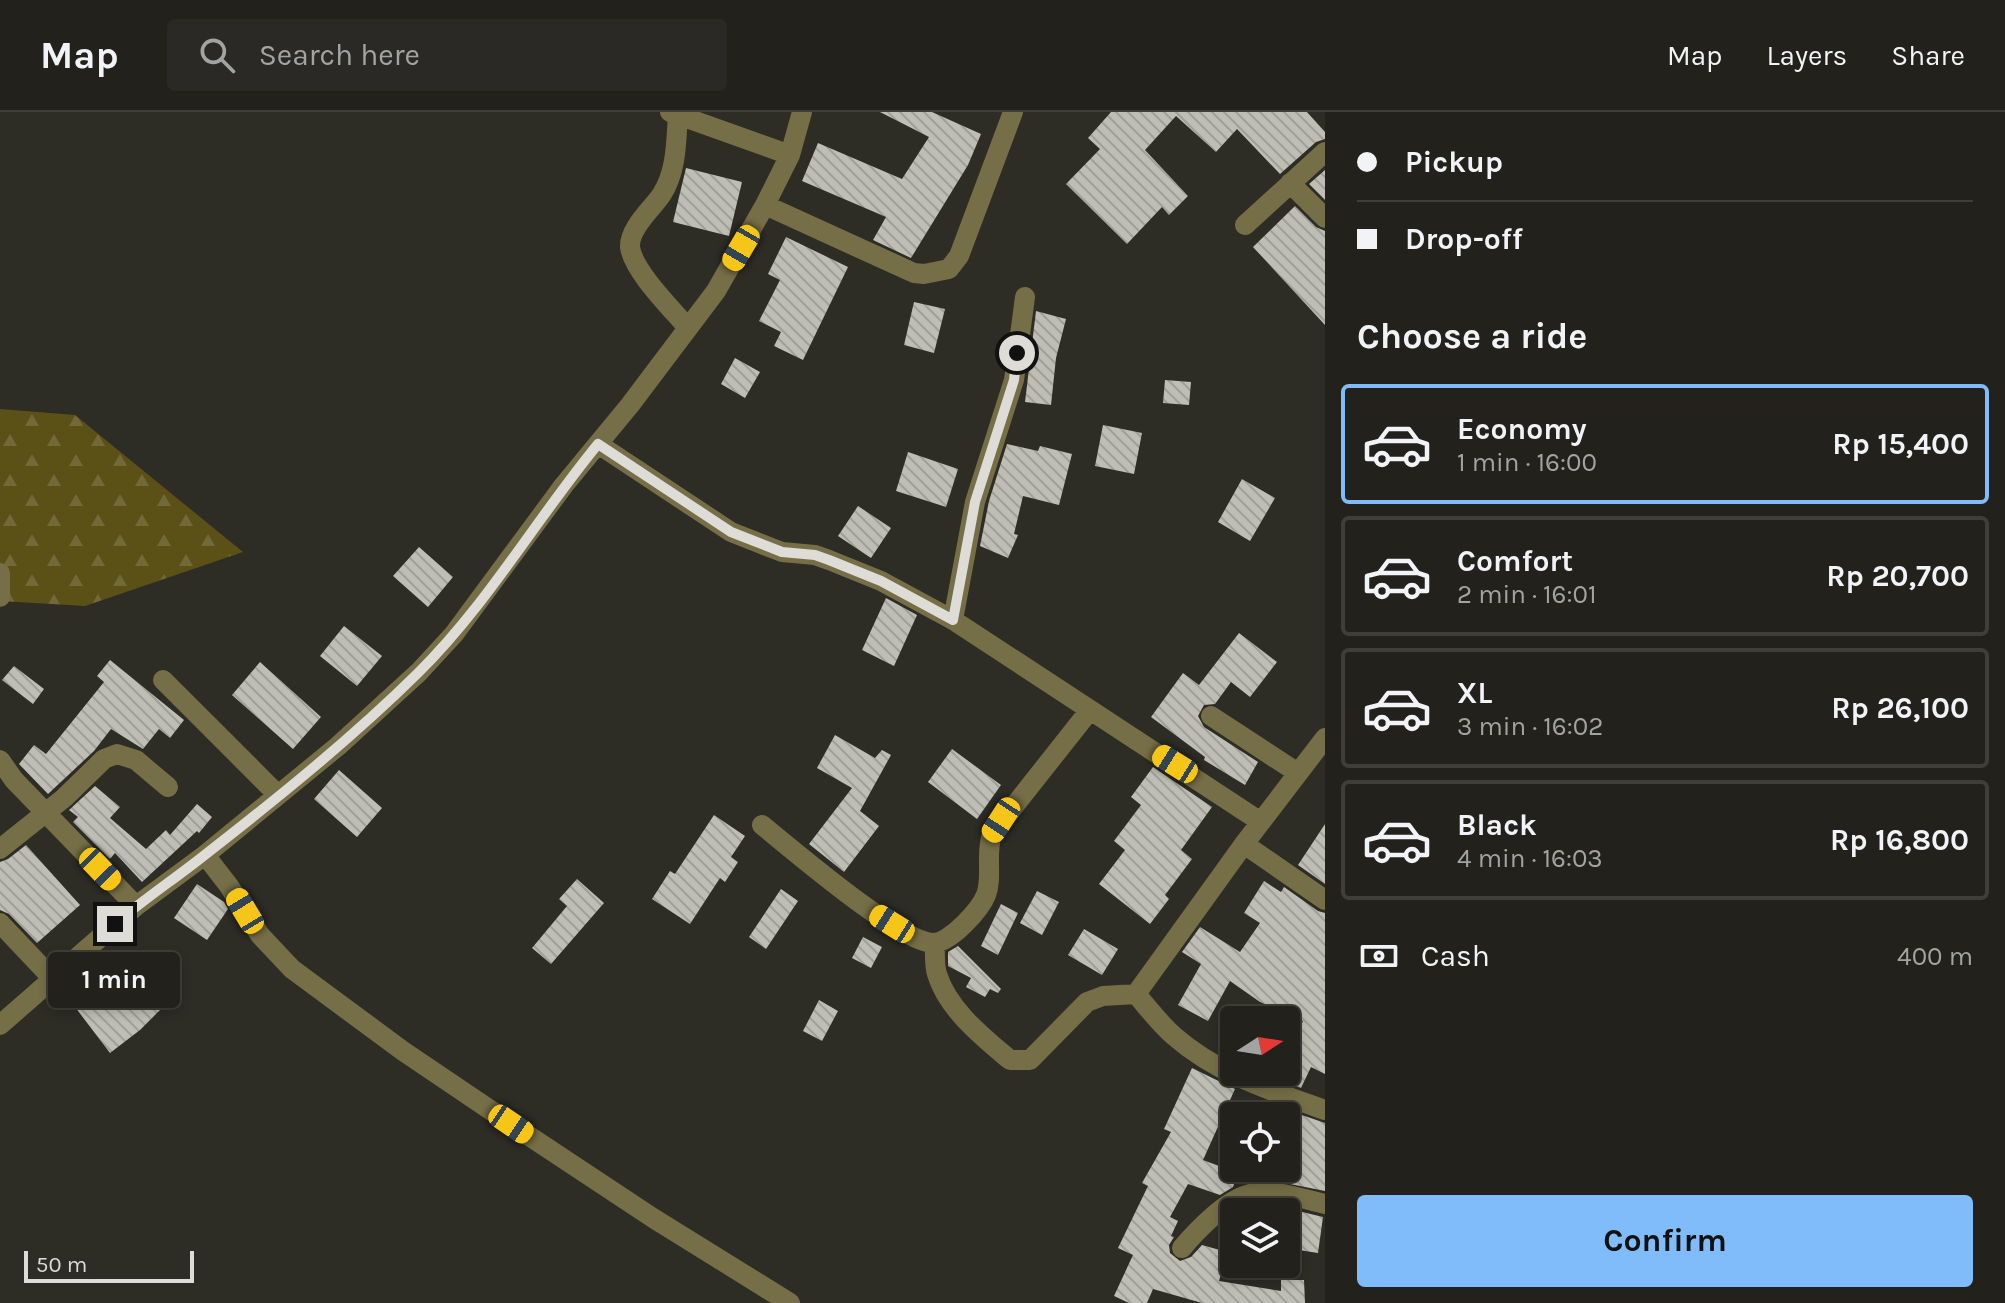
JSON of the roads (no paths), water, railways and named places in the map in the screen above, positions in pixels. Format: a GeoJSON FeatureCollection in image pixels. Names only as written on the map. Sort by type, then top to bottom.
{"type":"FeatureCollection","features":[{"type":"Feature","properties":{"kind":"street"},"geometry":{"type":"LineString","coordinates":[[0,1025],[136,906],[205,855],[338,746],[454,634],[564,485],[716,291],[790,155],[802,112]]}},
{"type":"Feature","properties":{"kind":"street"},"geometry":{"type":"LineString","coordinates":[[765,205],[914,273],[949,269],[959,256],[1013,112]]}},
{"type":"Feature","properties":{"kind":"street"},"geometry":{"type":"LineString","coordinates":[[688,328],[646,277],[630,245],[634,232],[671,177],[675,154],[674,113],[790,155]]}},
{"type":"Feature","properties":{"kind":"street"},"geometry":{"type":"LineString","coordinates":[[1245,225],[1325,152]]}},
{"type":"Feature","properties":{"kind":"street"},"geometry":{"type":"LineString","coordinates":[[1290,183],[1325,218]]}},
{"type":"Feature","properties":{"kind":"street"},"geometry":{"type":"LineString","coordinates":[[953,620],[975,502],[1014,380],[1025,297]]}},
{"type":"Feature","properties":{"kind":"street"},"geometry":{"type":"LineString","coordinates":[[598,444],[731,532],[782,552],[815,555],[829,560],[881,581],[953,620],[1261,822]]}},
{"type":"Feature","properties":{"kind":"street"},"geometry":{"type":"LineString","coordinates":[[0,573],[0,597]]}},
{"type":"Feature","properties":{"kind":"street"},"geometry":{"type":"LineString","coordinates":[[163,680],[278,795]]}},
{"type":"Feature","properties":{"kind":"street"},"geometry":{"type":"LineString","coordinates":[[762,825],[871,910],[912,937],[935,943],[953,936],[982,902],[988,889],[988,847],[992,834],[1090,710]]}},
{"type":"Feature","properties":{"kind":"street"},"geometry":{"type":"LineString","coordinates":[[1211,716],[1298,773]]}},
{"type":"Feature","properties":{"kind":"street"},"geometry":{"type":"LineString","coordinates":[[935,943],[936,974],[975,1030],[1010,1060],[1030,1060],[1087,1002],[1094,998],[1136,994],[1325,738]]}},
{"type":"Feature","properties":{"kind":"street"},"geometry":{"type":"LineString","coordinates":[[0,849],[46,813],[104,759],[117,754],[136,760],[168,787]]}},
{"type":"Feature","properties":{"kind":"street"},"geometry":{"type":"LineString","coordinates":[[0,760],[14,780],[136,906]]}},
{"type":"Feature","properties":{"kind":"street"},"geometry":{"type":"LineString","coordinates":[[1244,844],[1325,900]]}},
{"type":"Feature","properties":{"kind":"street"},"geometry":{"type":"LineString","coordinates":[[205,855],[260,935],[292,969],[403,1051],[499,1116],[653,1218],[790,1303]]}},
{"type":"Feature","properties":{"kind":"street"},"geometry":{"type":"LineString","coordinates":[[0,923],[52,978]]}},
{"type":"Feature","properties":{"kind":"street"},"geometry":{"type":"LineString","coordinates":[[1136,994],[1174,1036],[1218,1067],[1252,1084],[1325,1110]]}},
{"type":"Feature","properties":{"kind":"street"},"geometry":{"type":"LineString","coordinates":[[1182,1248],[1199,1228],[1250,1194],[1278,1194],[1325,1204]]}}]}
